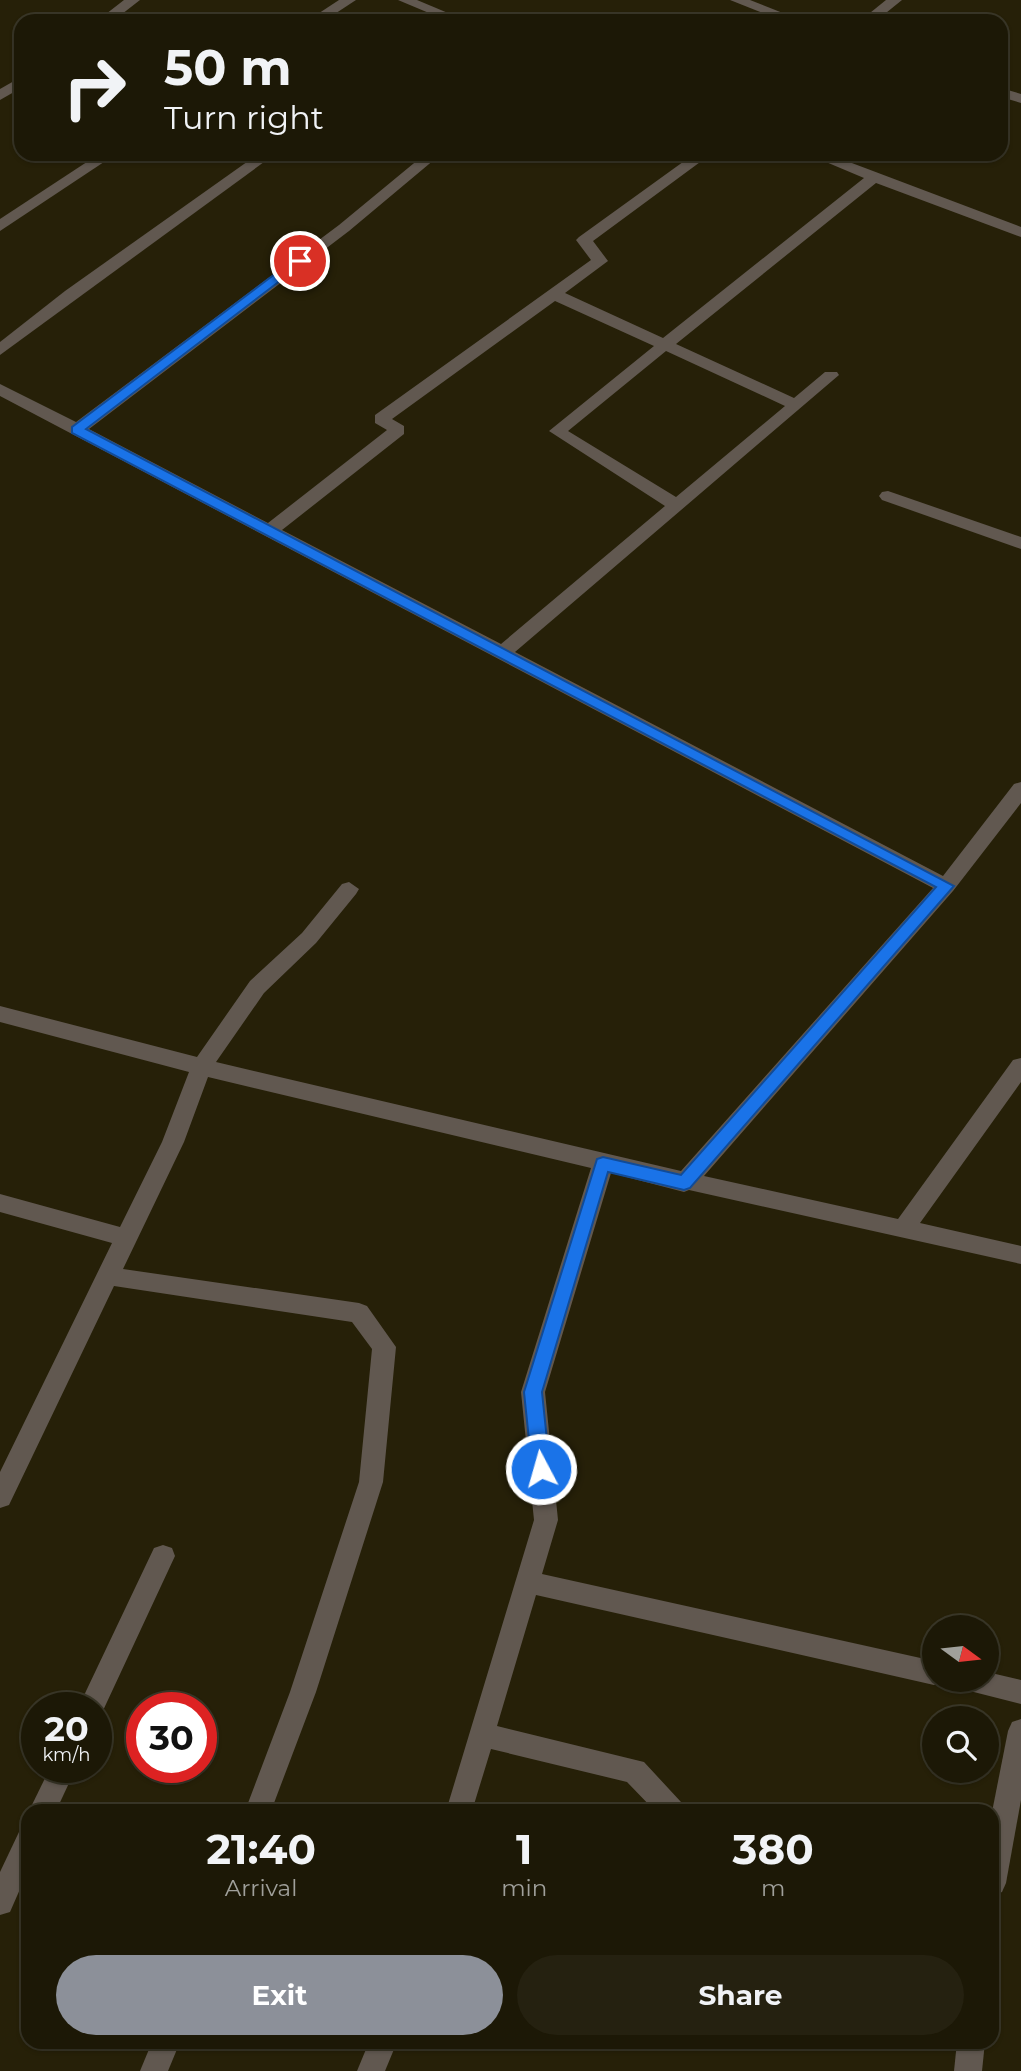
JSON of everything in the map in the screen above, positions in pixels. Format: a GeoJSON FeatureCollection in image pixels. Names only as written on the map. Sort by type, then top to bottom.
{"type":"FeatureCollection","features":[{"type":"Feature","properties":{"kind":"street"},"geometry":{"type":"LineString","coordinates":[[114,14],[133,0]]}},
{"type":"Feature","properties":{"kind":"street"},"geometry":{"type":"LineString","coordinates":[[326,14],[349,0]]}},
{"type":"Feature","properties":{"kind":"street"},"geometry":{"type":"LineString","coordinates":[[405,0],[442,14]]}},
{"type":"Feature","properties":{"kind":"street"},"geometry":{"type":"LineString","coordinates":[[737,0],[776,14]]}},
{"type":"Feature","properties":{"kind":"street"},"geometry":{"type":"LineString","coordinates":[[876,14],[895,0]]}},
{"type":"Feature","properties":{"kind":"street"},"geometry":{"type":"LineString","coordinates":[[0,226],[98,161]]}},
{"type":"Feature","properties":{"kind":"street"},"geometry":{"type":"LineString","coordinates":[[0,350],[71,294],[258,161]]}},
{"type":"Feature","properties":{"kind":"street"},"geometry":{"type":"LineString","coordinates":[[77,430],[344,228],[425,161]]}},
{"type":"Feature","properties":{"kind":"street"},"geometry":{"type":"LineString","coordinates":[[268,532],[398,430],[381,419],[600,261],[584,240],[694,161]]}},
{"type":"Feature","properties":{"kind":"street"},"geometry":{"type":"LineString","coordinates":[[832,161],[1021,232]]}},
{"type":"Feature","properties":{"kind":"street"},"geometry":{"type":"LineString","coordinates":[[678,506],[557,431],[874,177]]}},
{"type":"Feature","properties":{"kind":"street"},"geometry":{"type":"LineString","coordinates":[[554,294],[797,405]]}},
{"type":"Feature","properties":{"kind":"street"},"geometry":{"type":"LineString","coordinates":[[502,653],[831,375]]}},
{"type":"Feature","properties":{"kind":"street"},"geometry":{"type":"LineString","coordinates":[[0,389],[946,886]]}},
{"type":"Feature","properties":{"kind":"street"},"geometry":{"type":"LineString","coordinates":[[888,496],[1021,543]]}},
{"type":"Feature","properties":{"kind":"street"},"geometry":{"type":"LineString","coordinates":[[684,1183],[946,886],[1021,789]]}},
{"type":"Feature","properties":{"kind":"street"},"geometry":{"type":"LineString","coordinates":[[0,1497],[173,1142],[201,1068],[257,987],[309,938],[349,889]]}},
{"type":"Feature","properties":{"kind":"street"},"geometry":{"type":"LineString","coordinates":[[0,1014],[201,1068],[603,1164],[1021,1255]]}},
{"type":"Feature","properties":{"kind":"street"},"geometry":{"type":"LineString","coordinates":[[903,1229],[1021,1066]]}},
{"type":"Feature","properties":{"kind":"street"},"geometry":{"type":"LineString","coordinates":[[461,1804],[546,1520],[533,1392],[603,1164]]}},
{"type":"Feature","properties":{"kind":"street"},"geometry":{"type":"LineString","coordinates":[[0,1203],[126,1238]]}},
{"type":"Feature","properties":{"kind":"street"},"geometry":{"type":"LineString","coordinates":[[107,1276],[359,1313],[384,1347],[371,1482],[303,1692],[261,1804]]}},
{"type":"Feature","properties":{"kind":"street"},"geometry":{"type":"LineString","coordinates":[[99,1692],[163,1556]]}},
{"type":"Feature","properties":{"kind":"street"},"geometry":{"type":"LineString","coordinates":[[527,1582],[922,1670]]}},
{"type":"Feature","properties":{"kind":"street"},"geometry":{"type":"LineString","coordinates":[[999,1687],[1021,1692]]}},
{"type":"Feature","properties":{"kind":"street"},"geometry":{"type":"LineString","coordinates":[[999,1846],[1021,1731]]}},
{"type":"Feature","properties":{"kind":"street"},"geometry":{"type":"LineString","coordinates":[[480,1734],[635,1771],[666,1804]]}},
{"type":"Feature","properties":{"kind":"street"},"geometry":{"type":"LineString","coordinates":[[45,1804],[56,1783]]}},
{"type":"Feature","properties":{"kind":"street"},"geometry":{"type":"LineString","coordinates":[[0,1902],[21,1856]]}},
{"type":"Feature","properties":{"kind":"street"},"geometry":{"type":"LineString","coordinates":[[154,2071],[163,2049]]}},
{"type":"Feature","properties":{"kind":"street"},"geometry":{"type":"LineString","coordinates":[[372,2071],[380,2049]]}},
{"type":"Feature","properties":{"kind":"street"},"geometry":{"type":"LineString","coordinates":[[968,2071],[970,2049]]}},
{"type":"Feature","properties":{"kind":"route"},"geometry":{"type":"LineString","coordinates":[[300,261],[77,430],[946,886],[684,1183],[603,1164],[533,1392],[541,1469]]}}]}
